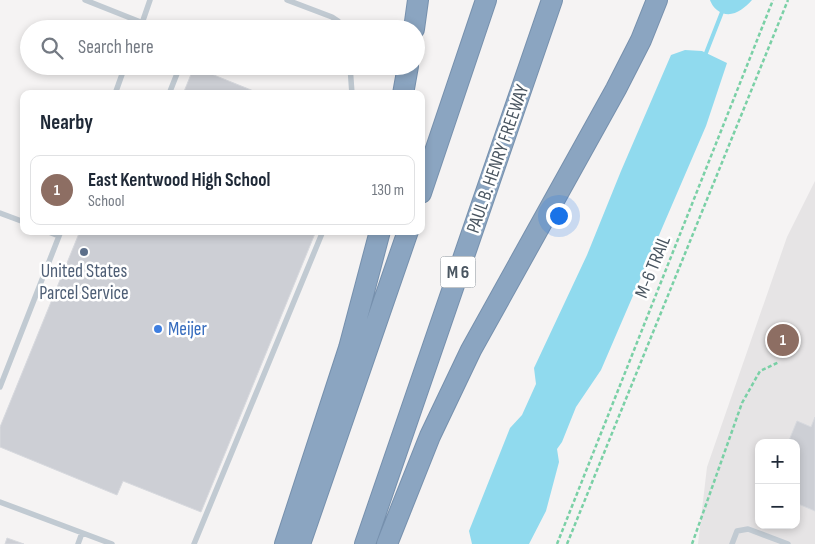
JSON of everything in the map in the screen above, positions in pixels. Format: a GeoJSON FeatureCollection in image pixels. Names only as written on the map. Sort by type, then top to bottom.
{"type":"FeatureCollection","features":[{"type":"Feature","properties":{"kind":"highway"},"geometry":{"type":"LineString","coordinates":[[415,20],[418,0]]}},
{"type":"Feature","properties":{"kind":"highway"},"geometry":{"type":"LineString","coordinates":[[425,181],[486,0]]}},
{"type":"Feature","properties":{"kind":"highway","name":"PAUL B. HENRY FREEWAY"},"geometry":{"type":"LineString","coordinates":[[365,544],[552,0]]}},
{"type":"Feature","properties":{"kind":"highway"},"geometry":{"type":"LineString","coordinates":[[388,544],[430,436],[467,358],[616,89],[641,40],[657,0]]}},
{"type":"Feature","properties":{"kind":"highway"},"geometry":{"type":"LineString","coordinates":[[404,90],[406,75]]}},
{"type":"Feature","properties":{"kind":"highway"},"geometry":{"type":"LineString","coordinates":[[285,544],[346,357],[379,235]]}},
{"type":"Feature","properties":{"kind":"highway"},"geometry":{"type":"LineString","coordinates":[[300,544],[407,235]]}},
{"type":"Feature","properties":{"kind":"lane"},"geometry":{"type":"LineString","coordinates":[[86,0],[129,20]]}},
{"type":"Feature","properties":{"kind":"lane"},"geometry":{"type":"LineString","coordinates":[[144,20],[150,0]]}},
{"type":"Feature","properties":{"kind":"lane"},"geometry":{"type":"LineString","coordinates":[[288,0],[336,20]]}},
{"type":"Feature","properties":{"kind":"lane"},"geometry":{"type":"LineString","coordinates":[[116,90],[121,75]]}},
{"type":"Feature","properties":{"kind":"lane"},"geometry":{"type":"LineString","coordinates":[[171,90],[176,75]]}},
{"type":"Feature","properties":{"kind":"lane"},"geometry":{"type":"LineString","coordinates":[[351,75],[352,90]]}},
{"type":"Feature","properties":{"kind":"lane"},"geometry":{"type":"LineString","coordinates":[[0,213],[20,220]]}},
{"type":"Feature","properties":{"kind":"lane"},"geometry":{"type":"LineString","coordinates":[[0,387],[60,235]]}},
{"type":"Feature","properties":{"kind":"lane"},"geometry":{"type":"LineString","coordinates":[[194,544],[321,235]]}},
{"type":"Feature","properties":{"kind":"lane"},"geometry":{"type":"LineString","coordinates":[[0,502],[112,544]]}},
{"type":"Feature","properties":{"kind":"lane"},"geometry":{"type":"LineString","coordinates":[[732,544],[737,531],[748,529],[788,544]]}},
{"type":"Feature","properties":{"kind":"lane"},"geometry":{"type":"LineString","coordinates":[[78,544],[82,533]]}},
{"type":"Feature","properties":{"kind":"path","name":"M-6 TRAIL"},"geometry":{"type":"LineString","coordinates":[[557,544],[773,0]]}},
{"type":"Feature","properties":{"kind":"path"},"geometry":{"type":"LineString","coordinates":[[567,544],[788,0]]}},
{"type":"Feature","properties":{"kind":"path"},"geometry":{"type":"LineString","coordinates":[[692,544],[742,404],[760,371],[780,362]]}},
{"type":"Feature","properties":{"kind":"shaded area"},"geometry":{"type":"Polygon","coordinates":[[[815,181],[815,544],[698,544],[707,467],[787,237],[815,181]]]}},
{"type":"Feature","properties":{"kind":"water"},"geometry":{"type":"Polygon","coordinates":[[[710,0],[752,0],[740,10],[727,14],[716,9],[710,0]]]}},
{"type":"Feature","properties":{"kind":"water"},"geometry":{"type":"Polygon","coordinates":[[[685,50],[702,51],[727,63],[706,126],[601,370],[576,407],[562,442],[557,449],[559,462],[546,511],[529,544],[472,544],[469,531],[510,428],[522,415],[536,384],[534,368],[587,255],[671,55],[685,50]]]}},
{"type":"Feature","properties":{"kind":"building"},"geometry":{"type":"Polygon","coordinates":[[[191,75],[214,75],[251,90],[185,90],[191,75]]]}},
{"type":"Feature","properties":{"kind":"building","name":"Meijer"},"geometry":{"type":"Polygon","coordinates":[[[78,235],[314,235],[201,512],[123,481],[117,495],[0,447],[0,427],[78,235]]]}},
{"type":"Feature","properties":{"kind":"building"},"geometry":{"type":"Polygon","coordinates":[[[815,417],[815,511],[800,505],[800,439],[790,439],[797,421],[811,427],[815,417]]]}},
{"type":"Feature","properties":{"kind":"building"},"geometry":{"type":"Polygon","coordinates":[[[7,538],[24,544],[5,544],[7,538]]]}},
{"type":"Feature","properties":{"kind":"waterway"},"geometry":{"type":"LineString","coordinates":[[706,53],[722,12]]}},
{"type":"Feature","properties":{"kind":"place","name":"United States Parcel Service"},"geometry":{"type":"Point","coordinates":[84,252]}},
{"type":"Feature","properties":{"kind":"place","name":"Meijer"},"geometry":{"type":"Point","coordinates":[158,329]}},
{"type":"Feature","properties":{"kind":"place","name":"East Kentwood High School"},"geometry":{"type":"Point","coordinates":[783,340]}}]}
